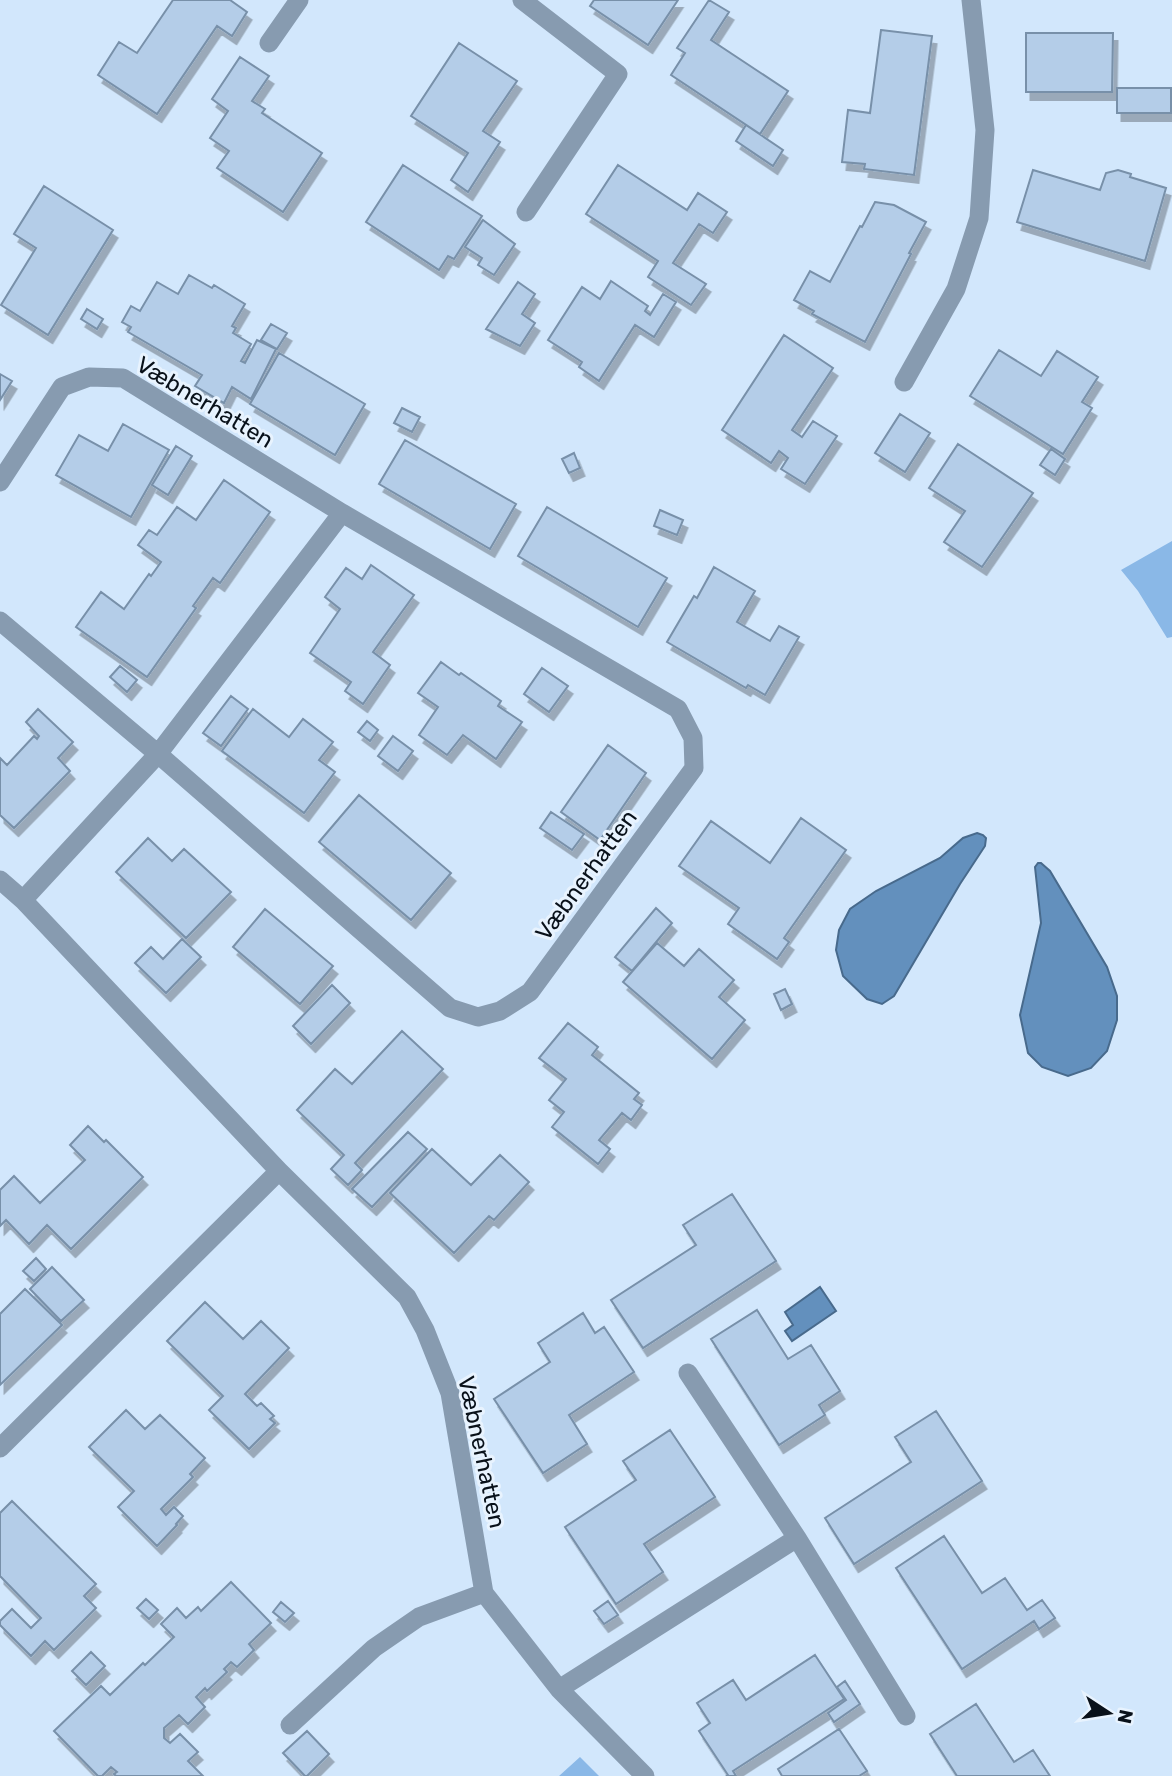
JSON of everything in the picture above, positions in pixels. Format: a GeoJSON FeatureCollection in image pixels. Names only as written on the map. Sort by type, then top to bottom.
{"type":"FeatureCollection","features":[{"type":"Feature","properties":{"kind":"street"},"geometry":{"type":"LineString","coordinates":[[269,43],[299,0]]}},
{"type":"Feature","properties":{"kind":"street"},"geometry":{"type":"LineString","coordinates":[[522,0],[618,75],[526,212]]}},
{"type":"Feature","properties":{"kind":"street"},"geometry":{"type":"LineString","coordinates":[[904,382],[956,289],[979,218],[985,131],[971,0]]}},
{"type":"Feature","properties":{"kind":"street","name":"Væbnerhatten"},"geometry":{"type":"LineString","coordinates":[[0,482],[62,387],[89,377],[123,378],[342,513],[678,709],[692,738],[694,768],[530,992],[500,1011],[478,1017],[450,1008],[158,754],[0,621]]}},
{"type":"Feature","properties":{"kind":"street"},"geometry":{"type":"LineString","coordinates":[[23,900],[158,754],[342,513]]}},
{"type":"Feature","properties":{"kind":"street","name":"Væbnerhatten"},"geometry":{"type":"LineString","coordinates":[[0,880],[23,900],[279,1171],[407,1297],[425,1330],[450,1393],[484,1593],[559,1689],[645,1776]]}},
{"type":"Feature","properties":{"kind":"street"},"geometry":{"type":"LineString","coordinates":[[0,1448],[279,1171]]}},
{"type":"Feature","properties":{"kind":"street"},"geometry":{"type":"LineString","coordinates":[[688,1373],[797,1538],[906,1716]]}},
{"type":"Feature","properties":{"kind":"street"},"geometry":{"type":"LineString","coordinates":[[559,1689],[797,1538]]}},
{"type":"Feature","properties":{"kind":"street"},"geometry":{"type":"LineString","coordinates":[[290,1725],[374,1648],[419,1617],[484,1593]]}},
{"type":"Feature","properties":{"kind":"shaded area"},"geometry":{"type":"Polygon","coordinates":[[[1172,541],[1172,637],[1167,638],[1138,591],[1121,570],[1172,541]]]}},
{"type":"Feature","properties":{"kind":"shaded area"},"geometry":{"type":"Polygon","coordinates":[[[977,833],[986,838],[985,846],[894,996],[882,1004],[867,999],[843,976],[836,950],[839,930],[850,909],[876,891],[940,858],[963,838],[977,833]]]}},
{"type":"Feature","properties":{"kind":"shaded area"},"geometry":{"type":"Polygon","coordinates":[[[1038,863],[1050,871],[1107,967],[1117,996],[1117,1020],[1107,1051],[1091,1068],[1068,1076],[1042,1067],[1028,1053],[1020,1015],[1041,923],[1035,867],[1038,863]]]}},
{"type":"Feature","properties":{"kind":"shaded area"},"geometry":{"type":"Polygon","coordinates":[[[820,1287],[836,1311],[792,1341],[785,1331],[793,1325],[785,1312],[820,1287]]]}},
{"type":"Feature","properties":{"kind":"shaded area"},"geometry":{"type":"Polygon","coordinates":[[[580,1757],[599,1776],[559,1776],[580,1757]]]}},
{"type":"Feature","properties":{"kind":"building"},"geometry":{"type":"Polygon","coordinates":[[[173,0],[230,0],[247,12],[232,36],[217,26],[157,114],[98,75],[119,42],[137,53],[173,0]]]}},
{"type":"Feature","properties":{"kind":"building"},"geometry":{"type":"Polygon","coordinates":[[[594,0],[678,0],[648,45],[590,6],[594,0]]]}},
{"type":"Feature","properties":{"kind":"building"},"geometry":{"type":"Polygon","coordinates":[[[709,0],[729,12],[711,40],[788,91],[760,134],[671,75],[685,53],[677,48],[709,0]]]}},
{"type":"Feature","properties":{"kind":"building"},"geometry":{"type":"Polygon","coordinates":[[[881,30],[932,36],[914,175],[864,169],[865,164],[842,162],[848,110],[870,113],[881,30]]]}},
{"type":"Feature","properties":{"kind":"building"},"geometry":{"type":"Polygon","coordinates":[[[1026,33],[1113,33],[1112,92],[1026,92],[1026,33]]]}},
{"type":"Feature","properties":{"kind":"building"},"geometry":{"type":"Polygon","coordinates":[[[459,43],[517,81],[483,131],[500,142],[468,192],[451,180],[468,153],[411,116],[459,43]]]}},
{"type":"Feature","properties":{"kind":"building"},"geometry":{"type":"Polygon","coordinates":[[[240,57],[269,76],[252,101],[265,109],[262,113],[322,153],[283,212],[217,168],[229,151],[210,138],[228,111],[212,99],[240,57]]]}},
{"type":"Feature","properties":{"kind":"building"},"geometry":{"type":"Polygon","coordinates":[[[1117,88],[1171,88],[1171,113],[1117,113],[1117,88]]]}},
{"type":"Feature","properties":{"kind":"building"},"geometry":{"type":"Polygon","coordinates":[[[746,125],[783,150],[773,166],[736,141],[746,125]]]}},
{"type":"Feature","properties":{"kind":"building"},"geometry":{"type":"Polygon","coordinates":[[[403,165],[482,216],[454,259],[448,256],[439,270],[366,222],[403,165]]]}},
{"type":"Feature","properties":{"kind":"building"},"geometry":{"type":"Polygon","coordinates":[[[618,165],[687,210],[698,193],[727,212],[713,233],[699,224],[673,263],[706,284],[691,305],[648,277],[658,261],[586,214],[618,165]]]}},
{"type":"Feature","properties":{"kind":"building"},"geometry":{"type":"Polygon","coordinates":[[[1033,170],[1100,190],[1106,173],[1118,170],[1131,174],[1130,177],[1166,188],[1145,261],[1017,222],[1033,170]]]}},
{"type":"Feature","properties":{"kind":"building"},"geometry":{"type":"Polygon","coordinates":[[[44,186],[113,230],[48,335],[1,305],[36,248],[14,234],[44,186]]]}},
{"type":"Feature","properties":{"kind":"building"},"geometry":{"type":"Polygon","coordinates":[[[875,202],[894,205],[926,222],[865,342],[812,314],[814,311],[794,300],[810,271],[830,282],[875,202]]]}},
{"type":"Feature","properties":{"kind":"building"},"geometry":{"type":"Polygon","coordinates":[[[483,220],[515,244],[494,275],[478,265],[482,258],[465,247],[483,220]]]}},
{"type":"Feature","properties":{"kind":"building"},"geometry":{"type":"Polygon","coordinates":[[[189,275],[212,288],[214,285],[245,304],[232,326],[236,328],[233,333],[251,344],[241,361],[245,363],[257,340],[276,349],[251,399],[232,387],[224,403],[195,386],[202,375],[128,332],[131,327],[122,322],[131,306],[140,311],[157,282],[178,294],[189,275]]]}},
{"type":"Feature","properties":{"kind":"building"},"geometry":{"type":"Polygon","coordinates":[[[611,281],[648,306],[645,311],[650,315],[663,294],[676,302],[654,337],[635,325],[599,381],[579,367],[582,362],[548,340],[582,287],[600,299],[611,281]]]}},
{"type":"Feature","properties":{"kind":"building"},"geometry":{"type":"Polygon","coordinates":[[[518,282],[535,294],[522,314],[535,323],[520,346],[486,329],[518,282]]]}},
{"type":"Feature","properties":{"kind":"building"},"geometry":{"type":"Polygon","coordinates":[[[87,309],[103,319],[97,329],[81,319],[87,309]]]}},
{"type":"Feature","properties":{"kind":"building"},"geometry":{"type":"Polygon","coordinates":[[[271,324],[287,333],[277,349],[261,340],[271,324]]]}},
{"type":"Feature","properties":{"kind":"building"},"geometry":{"type":"Polygon","coordinates":[[[784,335],[833,368],[792,430],[802,437],[813,421],[837,436],[805,484],[781,469],[788,458],[779,451],[771,463],[722,430],[784,335]]]}},
{"type":"Feature","properties":{"kind":"building"},"geometry":{"type":"Polygon","coordinates":[[[999,350],[1041,376],[1057,351],[1098,377],[1082,402],[1092,408],[1063,454],[970,396],[999,350]]]}},
{"type":"Feature","properties":{"kind":"building"},"geometry":{"type":"Polygon","coordinates":[[[279,353],[365,404],[335,455],[250,404],[279,353]]]}},
{"type":"Feature","properties":{"kind":"building"},"geometry":{"type":"Polygon","coordinates":[[[0,374],[12,381],[0,400],[0,374]]]}},
{"type":"Feature","properties":{"kind":"building"},"geometry":{"type":"Polygon","coordinates":[[[402,408],[420,417],[412,432],[394,423],[402,408]]]}},
{"type":"Feature","properties":{"kind":"building"},"geometry":{"type":"Polygon","coordinates":[[[900,414],[930,433],[905,472],[875,453],[900,414]]]}},
{"type":"Feature","properties":{"kind":"building"},"geometry":{"type":"Polygon","coordinates":[[[123,424],[169,450],[131,517],[56,475],[79,435],[108,451],[123,424]]]}},
{"type":"Feature","properties":{"kind":"building"},"geometry":{"type":"Polygon","coordinates":[[[405,440],[516,504],[490,549],[379,484],[405,440]]]}},
{"type":"Feature","properties":{"kind":"building"},"geometry":{"type":"Polygon","coordinates":[[[958,444],[1033,493],[982,567],[944,542],[965,511],[929,488],[958,444]]]}},
{"type":"Feature","properties":{"kind":"building"},"geometry":{"type":"Polygon","coordinates":[[[176,446],[192,456],[168,495],[152,485],[176,446]]]}},
{"type":"Feature","properties":{"kind":"building"},"geometry":{"type":"Polygon","coordinates":[[[1051,449],[1065,459],[1055,475],[1040,465],[1051,449]]]}},
{"type":"Feature","properties":{"kind":"building"},"geometry":{"type":"Polygon","coordinates":[[[574,453],[580,468],[569,473],[562,459],[574,453]]]}},
{"type":"Feature","properties":{"kind":"building"},"geometry":{"type":"Polygon","coordinates":[[[224,480],[270,512],[220,583],[213,578],[193,606],[196,608],[147,677],[76,627],[101,592],[124,609],[161,562],[138,545],[149,530],[157,535],[177,507],[196,520],[224,480]]]}},
{"type":"Feature","properties":{"kind":"building"},"geometry":{"type":"Polygon","coordinates":[[[547,507],[667,578],[638,627],[518,556],[547,507]]]}},
{"type":"Feature","properties":{"kind":"building"},"geometry":{"type":"Polygon","coordinates":[[[660,510],[683,520],[677,535],[654,526],[660,510]]]}},
{"type":"Feature","properties":{"kind":"building"},"geometry":{"type":"Polygon","coordinates":[[[371,565],[414,595],[373,652],[390,665],[363,704],[345,691],[351,682],[310,653],[340,609],[325,597],[346,568],[362,579],[371,565]]]}},
{"type":"Feature","properties":{"kind":"building"},"geometry":{"type":"Polygon","coordinates":[[[714,567],[755,591],[737,622],[770,641],[779,626],[799,637],[765,695],[748,685],[746,688],[667,642],[714,567]]]}},
{"type":"Feature","properties":{"kind":"building"},"geometry":{"type":"Polygon","coordinates":[[[441,662],[501,701],[498,706],[522,722],[496,759],[463,735],[447,755],[419,735],[438,707],[418,693],[441,662]]]}},
{"type":"Feature","properties":{"kind":"building"},"geometry":{"type":"Polygon","coordinates":[[[120,666],[137,680],[127,692],[110,677],[120,666]]]}},
{"type":"Feature","properties":{"kind":"building"},"geometry":{"type":"Polygon","coordinates":[[[542,668],[568,686],[549,712],[524,694],[542,668]]]}},
{"type":"Feature","properties":{"kind":"building"},"geometry":{"type":"Polygon","coordinates":[[[231,696],[248,709],[221,746],[203,733],[231,696]]]}},
{"type":"Feature","properties":{"kind":"building"},"geometry":{"type":"Polygon","coordinates":[[[38,709],[73,742],[58,758],[70,771],[14,828],[0,815],[0,758],[7,765],[34,736],[37,739],[39,736],[26,722],[38,709]]]}},
{"type":"Feature","properties":{"kind":"building"},"geometry":{"type":"Polygon","coordinates":[[[253,709],[289,737],[303,719],[333,742],[319,760],[335,772],[304,813],[222,751],[253,709]]]}},
{"type":"Feature","properties":{"kind":"building"},"geometry":{"type":"Polygon","coordinates":[[[367,721],[378,730],[370,741],[358,732],[367,721]]]}},
{"type":"Feature","properties":{"kind":"building"},"geometry":{"type":"Polygon","coordinates":[[[393,736],[413,751],[398,771],[378,756],[393,736]]]}},
{"type":"Feature","properties":{"kind":"building"},"geometry":{"type":"Polygon","coordinates":[[[608,745],[646,773],[600,840],[561,812],[608,745]]]}},
{"type":"Feature","properties":{"kind":"building"},"geometry":{"type":"Polygon","coordinates":[[[359,795],[451,873],[411,920],[319,842],[359,795]]]}},
{"type":"Feature","properties":{"kind":"building"},"geometry":{"type":"Polygon","coordinates":[[[551,812],[584,834],[572,850],[540,828],[551,812]]]}},
{"type":"Feature","properties":{"kind":"building"},"geometry":{"type":"Polygon","coordinates":[[[801,818],[846,850],[784,938],[789,942],[777,959],[728,924],[739,908],[679,866],[711,821],[770,863],[801,818]]]}},
{"type":"Feature","properties":{"kind":"building"},"geometry":{"type":"Polygon","coordinates":[[[148,838],[172,861],[184,849],[231,892],[186,938],[116,872],[148,838]]]}},
{"type":"Feature","properties":{"kind":"building"},"geometry":{"type":"Polygon","coordinates":[[[656,908],[672,923],[632,971],[615,957],[656,908]]]}},
{"type":"Feature","properties":{"kind":"building"},"geometry":{"type":"Polygon","coordinates":[[[265,909],[333,966],[300,1004],[233,947],[265,909]]]}},
{"type":"Feature","properties":{"kind":"building"},"geometry":{"type":"Polygon","coordinates":[[[182,939],[201,957],[166,993],[135,963],[151,947],[163,959],[182,939]]]}},
{"type":"Feature","properties":{"kind":"building"},"geometry":{"type":"Polygon","coordinates":[[[657,943],[684,966],[699,949],[734,980],[719,997],[745,1020],[712,1059],[623,982],[657,943]]]}},
{"type":"Feature","properties":{"kind":"building"},"geometry":{"type":"Polygon","coordinates":[[[332,985],[350,1003],[311,1044],[293,1026],[332,985]]]}},
{"type":"Feature","properties":{"kind":"building"},"geometry":{"type":"Polygon","coordinates":[[[785,989],[792,1004],[781,1010],[774,994],[785,989]]]}},
{"type":"Feature","properties":{"kind":"building"},"geometry":{"type":"Polygon","coordinates":[[[568,1023],[598,1047],[592,1055],[639,1093],[634,1099],[642,1105],[631,1120],[622,1113],[599,1140],[610,1149],[598,1164],[552,1127],[564,1112],[549,1100],[566,1079],[539,1058],[568,1023]]]}},
{"type":"Feature","properties":{"kind":"building"},"geometry":{"type":"Polygon","coordinates":[[[402,1031],[443,1069],[355,1163],[362,1170],[348,1185],[331,1169],[344,1155],[297,1110],[335,1069],[352,1084],[402,1031]]]}},
{"type":"Feature","properties":{"kind":"building"},"geometry":{"type":"Polygon","coordinates":[[[88,1126],[143,1177],[71,1249],[47,1225],[29,1244],[6,1220],[0,1226],[0,1190],[14,1176],[40,1203],[85,1160],[70,1145],[88,1126]]]}},
{"type":"Feature","properties":{"kind":"building"},"geometry":{"type":"Polygon","coordinates":[[[408,1132],[427,1149],[372,1207],[352,1189],[408,1132]]]}},
{"type":"Feature","properties":{"kind":"building"},"geometry":{"type":"Polygon","coordinates":[[[432,1149],[471,1185],[500,1155],[529,1182],[494,1220],[489,1216],[454,1253],[390,1193],[432,1149]]]}},
{"type":"Feature","properties":{"kind":"building"},"geometry":{"type":"Polygon","coordinates":[[[732,1194],[776,1261],[643,1348],[611,1300],[696,1245],[683,1225],[732,1194]]]}},
{"type":"Feature","properties":{"kind":"building"},"geometry":{"type":"Polygon","coordinates":[[[36,1258],[46,1269],[34,1281],[23,1271],[36,1258]]]}},
{"type":"Feature","properties":{"kind":"building"},"geometry":{"type":"Polygon","coordinates":[[[52,1267],[84,1300],[61,1321],[30,1289],[52,1267]]]}},
{"type":"Feature","properties":{"kind":"building"},"geometry":{"type":"Polygon","coordinates":[[[25,1289],[62,1325],[0,1385],[0,1314],[25,1289]]]}},
{"type":"Feature","properties":{"kind":"building"},"geometry":{"type":"Polygon","coordinates":[[[205,1302],[243,1339],[261,1321],[289,1348],[245,1394],[257,1406],[261,1403],[274,1416],[270,1419],[275,1423],[249,1449],[209,1410],[223,1396],[167,1341],[205,1302]]]}},
{"type":"Feature","properties":{"kind":"building"},"geometry":{"type":"Polygon","coordinates":[[[757,1310],[788,1359],[811,1345],[840,1391],[819,1405],[825,1415],[779,1445],[711,1339],[757,1310]]]}},
{"type":"Feature","properties":{"kind":"building"},"geometry":{"type":"Polygon","coordinates":[[[583,1313],[595,1333],[604,1327],[634,1372],[569,1415],[587,1444],[543,1473],[494,1399],[550,1362],[538,1343],[583,1313]]]}},
{"type":"Feature","properties":{"kind":"building"},"geometry":{"type":"Polygon","coordinates":[[[126,1410],[145,1429],[160,1415],[205,1458],[190,1474],[193,1477],[161,1509],[166,1515],[174,1507],[183,1516],[157,1546],[118,1507],[134,1491],[89,1447],[126,1410]]]}},
{"type":"Feature","properties":{"kind":"building"},"geometry":{"type":"Polygon","coordinates":[[[936,1411],[982,1481],[854,1564],[825,1518],[911,1462],[895,1437],[936,1411]]]}},
{"type":"Feature","properties":{"kind":"building"},"geometry":{"type":"Polygon","coordinates":[[[670,1430],[715,1497],[644,1544],[663,1572],[616,1604],[565,1527],[636,1480],[623,1461],[670,1430]]]}},
{"type":"Feature","properties":{"kind":"building"},"geometry":{"type":"Polygon","coordinates":[[[12,1501],[96,1584],[84,1596],[96,1608],[54,1650],[45,1641],[31,1656],[0,1625],[0,1621],[12,1609],[31,1628],[41,1618],[0,1576],[0,1513],[12,1501]]]}},
{"type":"Feature","properties":{"kind":"building"},"geometry":{"type":"Polygon","coordinates":[[[944,1536],[982,1593],[1005,1578],[1027,1610],[1042,1600],[1055,1618],[1039,1629],[1034,1621],[962,1669],[896,1568],[944,1536]]]}},
{"type":"Feature","properties":{"kind":"building"},"geometry":{"type":"Polygon","coordinates":[[[231,1582],[271,1623],[249,1644],[254,1650],[237,1667],[231,1662],[224,1669],[227,1672],[207,1691],[205,1688],[196,1697],[205,1707],[188,1724],[179,1715],[164,1728],[164,1738],[170,1743],[180,1734],[198,1752],[188,1761],[203,1776],[116,1776],[114,1774],[117,1772],[111,1767],[102,1776],[98,1776],[54,1731],[101,1686],[110,1695],[174,1637],[161,1624],[177,1608],[186,1618],[198,1607],[201,1611],[231,1582]]]}},
{"type":"Feature","properties":{"kind":"building"},"geometry":{"type":"Polygon","coordinates":[[[146,1599],[158,1610],[149,1619],[137,1608],[146,1599]]]}},
{"type":"Feature","properties":{"kind":"building"},"geometry":{"type":"Polygon","coordinates":[[[608,1601],[618,1615],[604,1624],[594,1611],[608,1601]]]}},
{"type":"Feature","properties":{"kind":"building"},"geometry":{"type":"Polygon","coordinates":[[[281,1602],[294,1613],[285,1622],[273,1612],[281,1602]]]}},
{"type":"Feature","properties":{"kind":"building"},"geometry":{"type":"Polygon","coordinates":[[[91,1652],[105,1666],[86,1685],[72,1671],[91,1652]]]}},
{"type":"Feature","properties":{"kind":"building"},"geometry":{"type":"Polygon","coordinates":[[[815,1655],[844,1699],[733,1771],[736,1776],[726,1776],[728,1775],[699,1731],[710,1723],[697,1703],[733,1680],[746,1700],[815,1655]]]}},
{"type":"Feature","properties":{"kind":"building"},"geometry":{"type":"Polygon","coordinates":[[[845,1681],[860,1704],[834,1722],[828,1713],[846,1700],[837,1687],[845,1681]]]}},
{"type":"Feature","properties":{"kind":"building"},"geometry":{"type":"Polygon","coordinates":[[[976,1704],[1014,1762],[1033,1750],[1050,1776],[957,1776],[930,1734],[976,1704]]]}},
{"type":"Feature","properties":{"kind":"building"},"geometry":{"type":"Polygon","coordinates":[[[839,1729],[867,1771],[859,1776],[782,1776],[778,1769],[839,1729]]]}},
{"type":"Feature","properties":{"kind":"building"},"geometry":{"type":"Polygon","coordinates":[[[307,1731],[329,1754],[305,1776],[283,1753],[307,1731]]]}}]}
